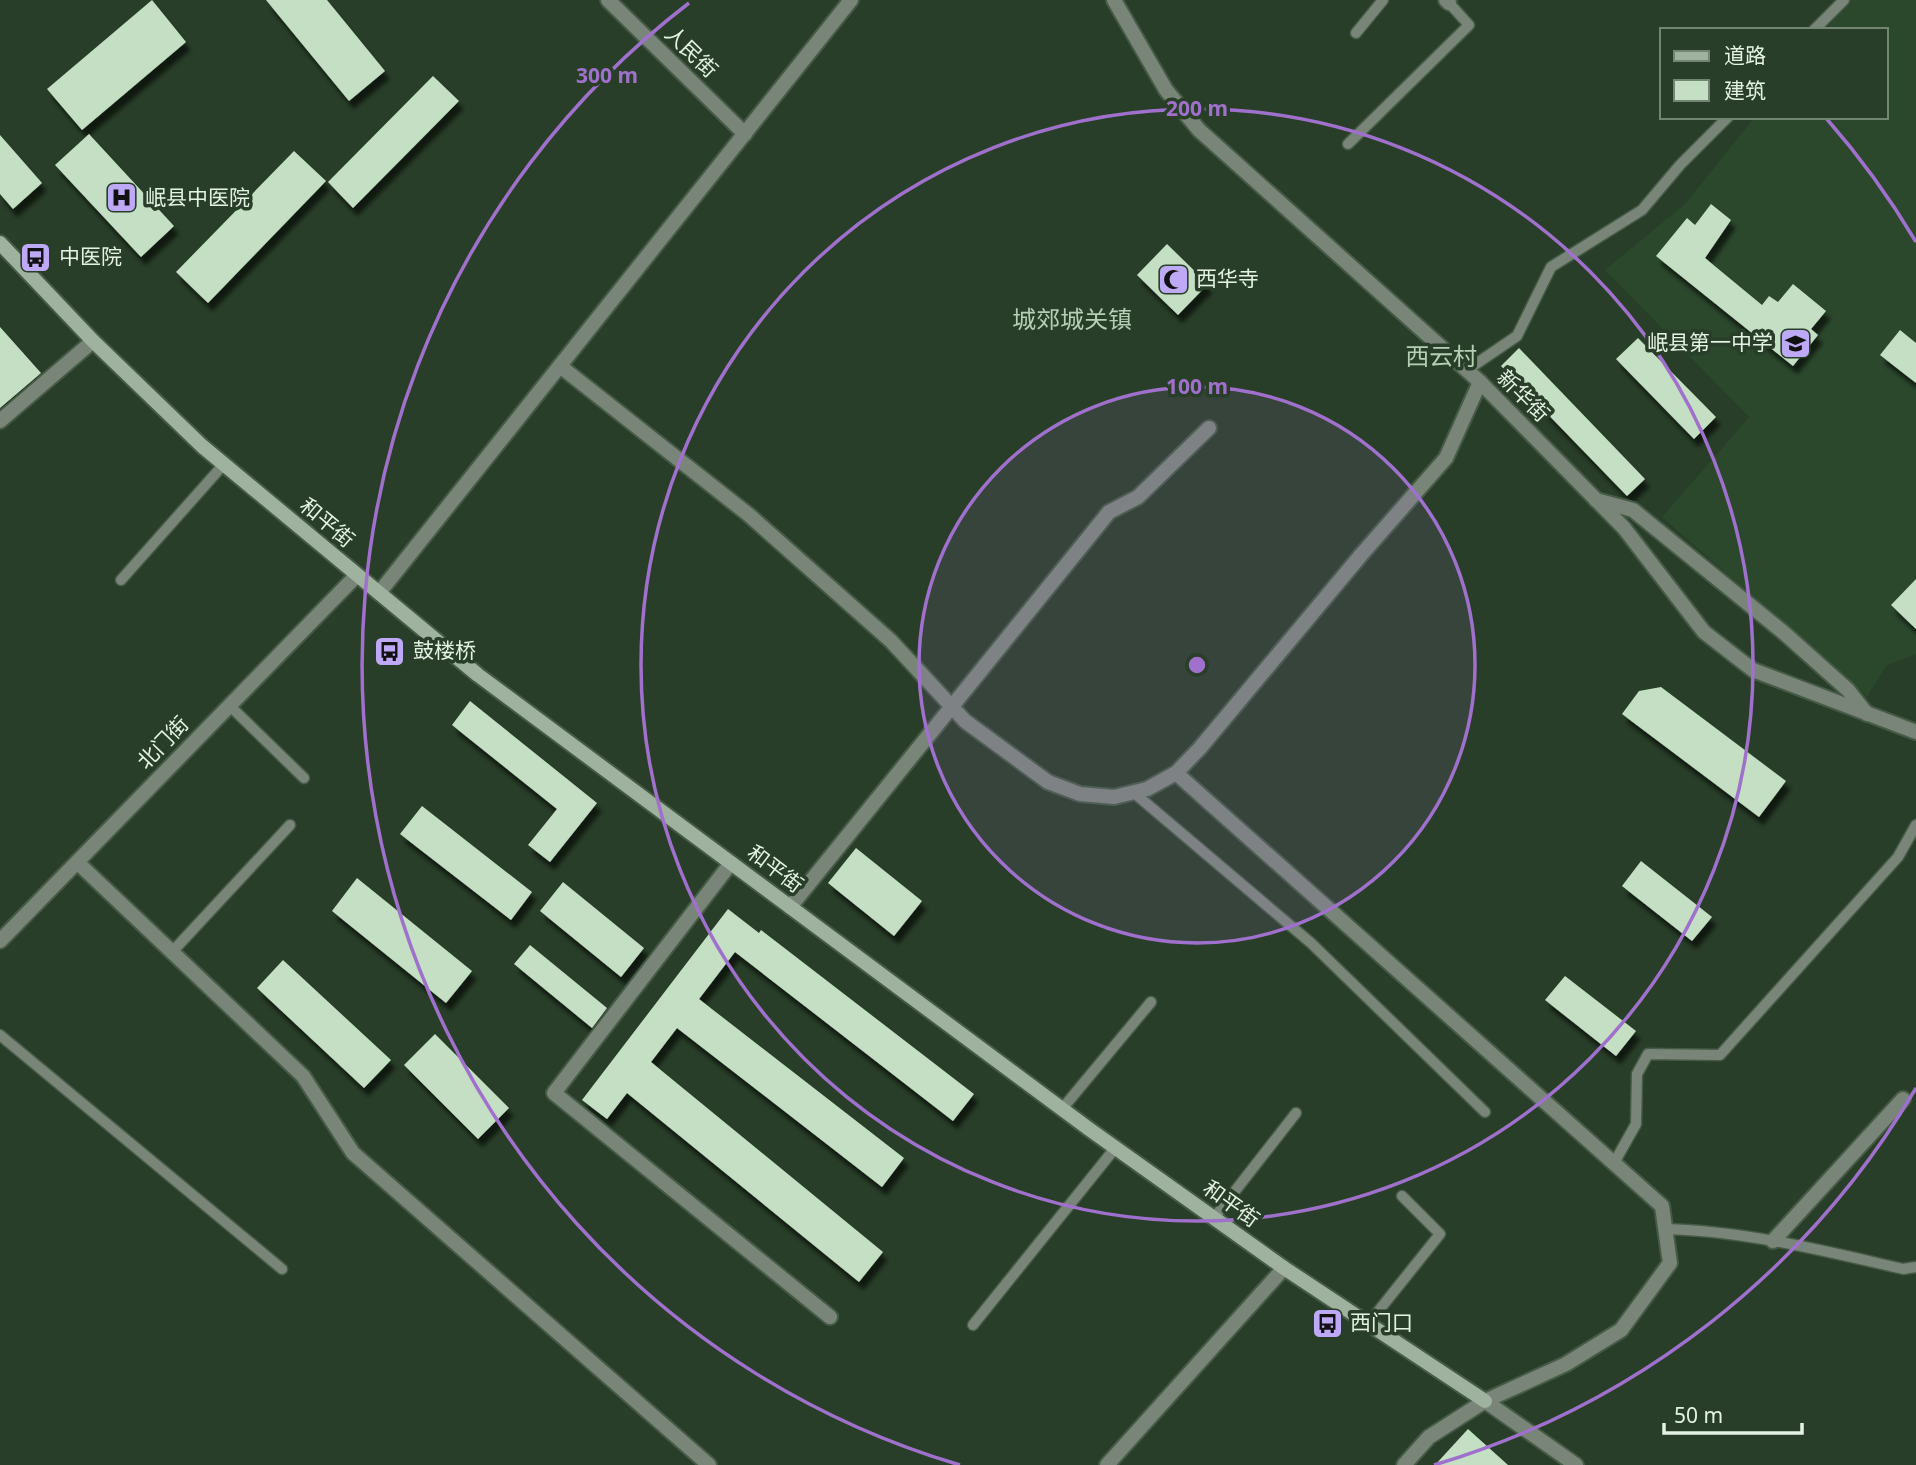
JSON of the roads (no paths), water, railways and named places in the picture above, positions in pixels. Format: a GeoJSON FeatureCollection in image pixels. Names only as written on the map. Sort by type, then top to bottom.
{"type":"FeatureCollection","features":[{"type":"Feature","properties":{"kind":"main road","name":"和平街"},"geometry":{"type":"LineString","coordinates":[[0,243],[93,341],[202,446],[478,675],[1062,1109],[1284,1268],[1485,1401]]}},
{"type":"Feature","properties":{"kind":"street","name":"人民街"},"geometry":{"type":"LineString","coordinates":[[608,0],[745,134]]}},
{"type":"Feature","properties":{"kind":"street"},"geometry":{"type":"LineString","coordinates":[[379,593],[851,0]]}},
{"type":"Feature","properties":{"kind":"street","name":"新华街"},"geometry":{"type":"LineString","coordinates":[[1114,0],[1166,90],[1199,130],[1468,370],[1624,528],[1704,632],[1753,670],[1916,732]]}},
{"type":"Feature","properties":{"kind":"street"},"geometry":{"type":"LineString","coordinates":[[0,421],[93,341]]}},
{"type":"Feature","properties":{"kind":"street"},"geometry":{"type":"LineString","coordinates":[[560,366],[749,515],[891,641],[965,721],[1048,782],[1080,794],[1114,797],[1147,789],[1176,773],[1446,458],[1480,382]]}},
{"type":"Feature","properties":{"kind":"street"},"geometry":{"type":"LineString","coordinates":[[790,907],[1109,512],[1138,497],[1209,428]]}},
{"type":"Feature","properties":{"kind":"street"},"geometry":{"type":"LineString","coordinates":[[1596,500],[1633,510],[1783,632],[1848,690],[1867,714]]}},
{"type":"Feature","properties":{"kind":"street","name":"北门街"},"geometry":{"type":"LineString","coordinates":[[0,941],[357,575]]}},
{"type":"Feature","properties":{"kind":"street"},"geometry":{"type":"LineString","coordinates":[[1176,773],[1662,1206],[1670,1263],[1621,1330],[1566,1364],[1485,1401],[1429,1437],[1404,1465]]}},
{"type":"Feature","properties":{"kind":"street"},"geometry":{"type":"LineString","coordinates":[[77,862],[303,1076],[353,1153],[709,1465]]}},
{"type":"Feature","properties":{"kind":"street"},"geometry":{"type":"LineString","coordinates":[[731,863],[554,1093],[830,1317]]}},
{"type":"Feature","properties":{"kind":"street"},"geometry":{"type":"LineString","coordinates":[[1773,1241],[1903,1099]]}},
{"type":"Feature","properties":{"kind":"street"},"geometry":{"type":"LineString","coordinates":[[1107,1465],[1284,1268]]}},
{"type":"Feature","properties":{"kind":"street","name":"和平街"},"geometry":{"type":"LineString","coordinates":[[1485,1401],[1576,1465]]}},
{"type":"Feature","properties":{"kind":"lane"},"geometry":{"type":"LineString","coordinates":[[1356,33],[1383,0]]}},
{"type":"Feature","properties":{"kind":"lane"},"geometry":{"type":"LineString","coordinates":[[1816,28],[1844,0]]}},
{"type":"Feature","properties":{"kind":"lane"},"geometry":{"type":"LineString","coordinates":[[1348,144],[1469,25],[1448,1]]}},
{"type":"Feature","properties":{"kind":"lane"},"geometry":{"type":"LineString","coordinates":[[1468,370],[1517,335],[1551,267],[1642,211],[1680,165],[1726,119]]}},
{"type":"Feature","properties":{"kind":"lane"},"geometry":{"type":"LineString","coordinates":[[121,580],[223,464]]}},
{"type":"Feature","properties":{"kind":"lane"},"geometry":{"type":"LineString","coordinates":[[230,706],[304,778]]}},
{"type":"Feature","properties":{"kind":"lane"},"geometry":{"type":"LineString","coordinates":[[1133,792],[1311,943],[1485,1112]]}},
{"type":"Feature","properties":{"kind":"lane"},"geometry":{"type":"LineString","coordinates":[[172,952],[290,825]]}},
{"type":"Feature","properties":{"kind":"lane"},"geometry":{"type":"LineString","coordinates":[[1614,1163],[1636,1124],[1637,1074],[1647,1054],[1720,1055],[1898,857],[1916,825]]}},
{"type":"Feature","properties":{"kind":"lane"},"geometry":{"type":"LineString","coordinates":[[1062,1109],[1151,1002]]}},
{"type":"Feature","properties":{"kind":"lane"},"geometry":{"type":"LineString","coordinates":[[0,1035],[282,1269]]}},
{"type":"Feature","properties":{"kind":"lane"},"geometry":{"type":"LineString","coordinates":[[1214,1218],[1296,1113]]}},
{"type":"Feature","properties":{"kind":"lane"},"geometry":{"type":"LineString","coordinates":[[973,1325],[1116,1147]]}},
{"type":"Feature","properties":{"kind":"lane"},"geometry":{"type":"LineString","coordinates":[[1368,1324],[1440,1234],[1402,1196]]}},
{"type":"Feature","properties":{"kind":"lane"},"geometry":{"type":"LineString","coordinates":[[1665,1229],[1711,1230],[1903,1269],[1916,1267]]}},
{"type":"Feature","properties":{"kind":"place","name":"岷县中医院"},"geometry":{"type":"Point","coordinates":[122,198]}},
{"type":"Feature","properties":{"kind":"place","name":"中医院"},"geometry":{"type":"Point","coordinates":[36,257]}},
{"type":"Feature","properties":{"kind":"place","name":"西华寺"},"geometry":{"type":"Point","coordinates":[1173,279]}},
{"type":"Feature","properties":{"kind":"place","name":"岷县第一中学"},"geometry":{"type":"Point","coordinates":[1796,343]}},
{"type":"Feature","properties":{"kind":"place","name":"鼓楼桥"},"geometry":{"type":"Point","coordinates":[390,651]}},
{"type":"Feature","properties":{"kind":"place","name":"西门口"},"geometry":{"type":"Point","coordinates":[1327,1323]}},
{"type":"Feature","properties":{"kind":"district","name":"城郊城关镇"},"geometry":{"type":"Point","coordinates":[1072,320]}},
{"type":"Feature","properties":{"kind":"district","name":"西云村"},"geometry":{"type":"Point","coordinates":[1441,357]}}]}
